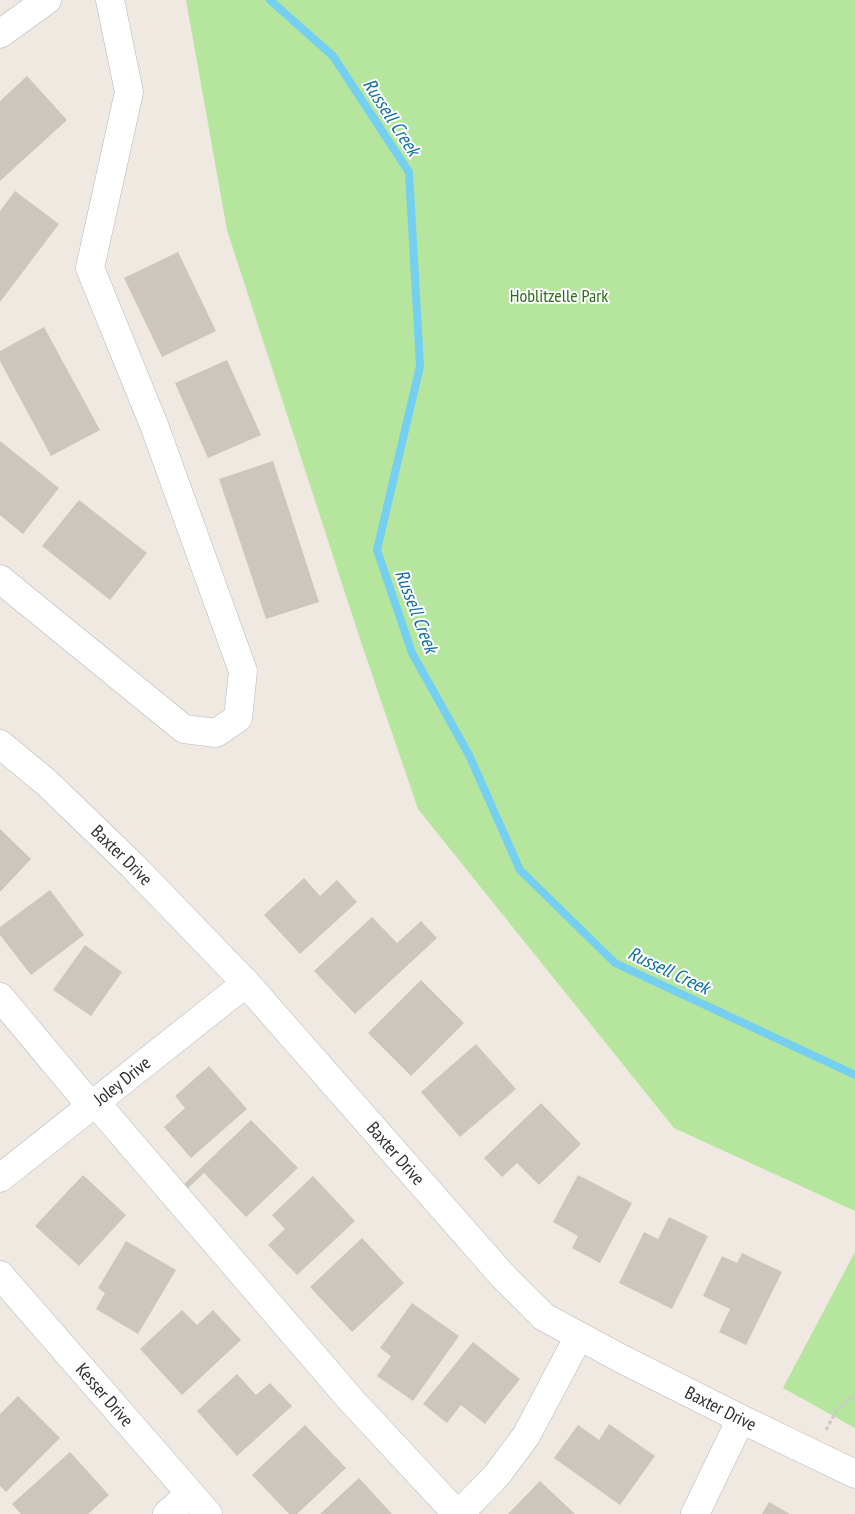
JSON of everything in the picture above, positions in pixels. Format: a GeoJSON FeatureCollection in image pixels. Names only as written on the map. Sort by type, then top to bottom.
{"type":"FeatureCollection","features":[{"type":"Feature","properties":{"kind":"street"},"geometry":{"type":"LineString","coordinates":[[0,34],[47,0]]}},
{"type":"Feature","properties":{"kind":"street"},"geometry":{"type":"LineString","coordinates":[[0,579],[184,729],[216,733],[238,718],[243,671],[154,425],[90,268],[129,92],[110,0]]}},
{"type":"Feature","properties":{"kind":"street","name":"Baxter Drive"},"geometry":{"type":"LineString","coordinates":[[0,744],[47,783],[133,866],[246,983],[502,1275],[544,1317],[741,1419],[855,1474]]}},
{"type":"Feature","properties":{"kind":"street","name":"Joley Drive"},"geometry":{"type":"LineString","coordinates":[[0,1178],[246,983]]}},
{"type":"Feature","properties":{"kind":"street"},"geometry":{"type":"LineString","coordinates":[[0,997],[352,1401],[458,1514],[497,1475],[526,1436],[579,1336]]}},
{"type":"Feature","properties":{"kind":"street","name":"Kesser Drive"},"geometry":{"type":"LineString","coordinates":[[0,1275],[208,1514]]}},
{"type":"Feature","properties":{"kind":"street"},"geometry":{"type":"LineString","coordinates":[[695,1514],[741,1419]]}},
{"type":"Feature","properties":{"kind":"street"},"geometry":{"type":"LineString","coordinates":[[167,1514],[190,1494]]}},
{"type":"Feature","properties":{"kind":"path"},"geometry":{"type":"LineString","coordinates":[[825,1432],[838,1410],[855,1394]]}},
{"type":"Feature","properties":{"kind":"green space","name":"Hoblitzelle Park"},"geometry":{"type":"Polygon","coordinates":[[[186,0],[855,0],[855,1211],[674,1128],[418,809],[361,642],[227,230],[186,0]]]}},
{"type":"Feature","properties":{"kind":"green space"},"geometry":{"type":"Polygon","coordinates":[[[855,1252],[855,1428],[783,1388],[855,1252]]]}},
{"type":"Feature","properties":{"kind":"building"},"geometry":{"type":"Polygon","coordinates":[[[27,76],[67,120],[0,181],[0,101],[27,76]]]}},
{"type":"Feature","properties":{"kind":"building"},"geometry":{"type":"Polygon","coordinates":[[[15,191],[59,224],[0,302],[0,211],[15,191]]]}},
{"type":"Feature","properties":{"kind":"building"},"geometry":{"type":"Polygon","coordinates":[[[178,252],[216,331],[162,357],[124,278],[178,252]]]}},
{"type":"Feature","properties":{"kind":"building"},"geometry":{"type":"Polygon","coordinates":[[[44,327],[100,430],[51,456],[0,361],[0,351],[44,327]]]}},
{"type":"Feature","properties":{"kind":"building"},"geometry":{"type":"Polygon","coordinates":[[[227,360],[261,435],[208,458],[175,383],[227,360]]]}},
{"type":"Feature","properties":{"kind":"building"},"geometry":{"type":"Polygon","coordinates":[[[0,441],[59,488],[23,534],[0,515],[0,441]]]}},
{"type":"Feature","properties":{"kind":"building"},"geometry":{"type":"Polygon","coordinates":[[[273,461],[319,602],[266,619],[219,479],[273,461]]]}},
{"type":"Feature","properties":{"kind":"building"},"geometry":{"type":"Polygon","coordinates":[[[79,500],[147,553],[110,600],[42,546],[79,500]]]}},
{"type":"Feature","properties":{"kind":"building"},"geometry":{"type":"Polygon","coordinates":[[[0,829],[31,859],[0,892],[0,829]]]}},
{"type":"Feature","properties":{"kind":"building"},"geometry":{"type":"Polygon","coordinates":[[[304,878],[320,896],[337,880],[357,902],[300,954],[264,915],[304,878]]]}},
{"type":"Feature","properties":{"kind":"building"},"geometry":{"type":"Polygon","coordinates":[[[50,890],[84,935],[31,975],[0,935],[0,927],[50,890]]]}},
{"type":"Feature","properties":{"kind":"building"},"geometry":{"type":"Polygon","coordinates":[[[372,917],[397,943],[421,921],[437,938],[355,1014],[314,971],[372,917]]]}},
{"type":"Feature","properties":{"kind":"building"},"geometry":{"type":"Polygon","coordinates":[[[85,945],[122,972],[91,1016],[53,990],[85,945]]]}},
{"type":"Feature","properties":{"kind":"building"},"geometry":{"type":"Polygon","coordinates":[[[421,980],[464,1023],[411,1076],[368,1033],[421,980]]]}},
{"type":"Feature","properties":{"kind":"building"},"geometry":{"type":"Polygon","coordinates":[[[476,1044],[516,1089],[460,1137],[421,1092],[476,1044]]]}},
{"type":"Feature","properties":{"kind":"building"},"geometry":{"type":"Polygon","coordinates":[[[209,1066],[247,1109],[191,1158],[164,1127],[185,1108],[175,1096],[209,1066]]]}},
{"type":"Feature","properties":{"kind":"building"},"geometry":{"type":"Polygon","coordinates":[[[541,1103],[581,1144],[539,1185],[517,1163],[502,1177],[484,1158],[541,1103]]]}},
{"type":"Feature","properties":{"kind":"building"},"geometry":{"type":"Polygon","coordinates":[[[251,1120],[298,1168],[246,1217],[204,1173],[185,1191],[181,1187],[251,1120]]]}},
{"type":"Feature","properties":{"kind":"building"},"geometry":{"type":"Polygon","coordinates":[[[83,1175],[126,1215],[79,1266],[35,1226],[83,1175]]]}},
{"type":"Feature","properties":{"kind":"building"},"geometry":{"type":"Polygon","coordinates":[[[578,1175],[632,1203],[600,1263],[572,1248],[578,1236],[553,1222],[578,1175]]]}},
{"type":"Feature","properties":{"kind":"building"},"geometry":{"type":"Polygon","coordinates":[[[313,1176],[355,1221],[297,1275],[268,1245],[285,1229],[272,1215],[313,1176]]]}},
{"type":"Feature","properties":{"kind":"building"},"geometry":{"type":"Polygon","coordinates":[[[669,1217],[708,1236],[672,1309],[619,1283],[644,1232],[658,1239],[669,1217]]]}},
{"type":"Feature","properties":{"kind":"building"},"geometry":{"type":"Polygon","coordinates":[[[362,1238],[404,1283],[352,1332],[310,1287],[362,1238]]]}},
{"type":"Feature","properties":{"kind":"building"},"geometry":{"type":"Polygon","coordinates":[[[126,1241],[176,1270],[138,1334],[96,1309],[105,1293],[98,1288],[126,1241]]]}},
{"type":"Feature","properties":{"kind":"building"},"geometry":{"type":"Polygon","coordinates":[[[742,1253],[782,1272],[746,1345],[719,1332],[730,1309],[703,1296],[722,1256],[737,1263],[742,1253]]]}},
{"type":"Feature","properties":{"kind":"building"},"geometry":{"type":"Polygon","coordinates":[[[412,1303],[459,1336],[413,1401],[377,1376],[391,1356],[380,1348],[412,1303]]]}},
{"type":"Feature","properties":{"kind":"building"},"geometry":{"type":"Polygon","coordinates":[[[182,1310],[197,1325],[213,1310],[241,1340],[182,1395],[140,1349],[182,1310]]]}},
{"type":"Feature","properties":{"kind":"building"},"geometry":{"type":"Polygon","coordinates":[[[473,1342],[520,1379],[485,1424],[461,1405],[447,1423],[423,1404],[473,1342]]]}},
{"type":"Feature","properties":{"kind":"building"},"geometry":{"type":"Polygon","coordinates":[[[237,1374],[256,1395],[270,1383],[292,1406],[237,1456],[197,1411],[237,1374]]]}},
{"type":"Feature","properties":{"kind":"building"},"geometry":{"type":"Polygon","coordinates":[[[18,1396],[60,1438],[6,1492],[0,1486],[0,1414],[18,1396]]]}},
{"type":"Feature","properties":{"kind":"building"},"geometry":{"type":"Polygon","coordinates":[[[609,1424],[655,1456],[620,1505],[554,1458],[578,1425],[599,1440],[609,1424]]]}},
{"type":"Feature","properties":{"kind":"building"},"geometry":{"type":"Polygon","coordinates":[[[305,1425],[346,1468],[297,1514],[289,1514],[252,1475],[305,1425]]]}},
{"type":"Feature","properties":{"kind":"building"},"geometry":{"type":"Polygon","coordinates":[[[70,1452],[109,1495],[88,1514],[21,1514],[12,1504],[70,1452]]]}},
{"type":"Feature","properties":{"kind":"building"},"geometry":{"type":"Polygon","coordinates":[[[359,1478],[392,1514],[320,1514],[359,1478]]]}},
{"type":"Feature","properties":{"kind":"building"},"geometry":{"type":"Polygon","coordinates":[[[540,1481],[575,1514],[508,1514],[540,1481]]]}},
{"type":"Feature","properties":{"kind":"building"},"geometry":{"type":"Polygon","coordinates":[[[769,1502],[790,1514],[762,1514],[769,1502]]]}},
{"type":"Feature","properties":{"kind":"waterway","name":"Russell Creek"},"geometry":{"type":"LineString","coordinates":[[270,0],[333,56],[409,172],[420,366],[377,550],[412,653],[469,755],[520,870],[615,963],[855,1075]]}}]}
